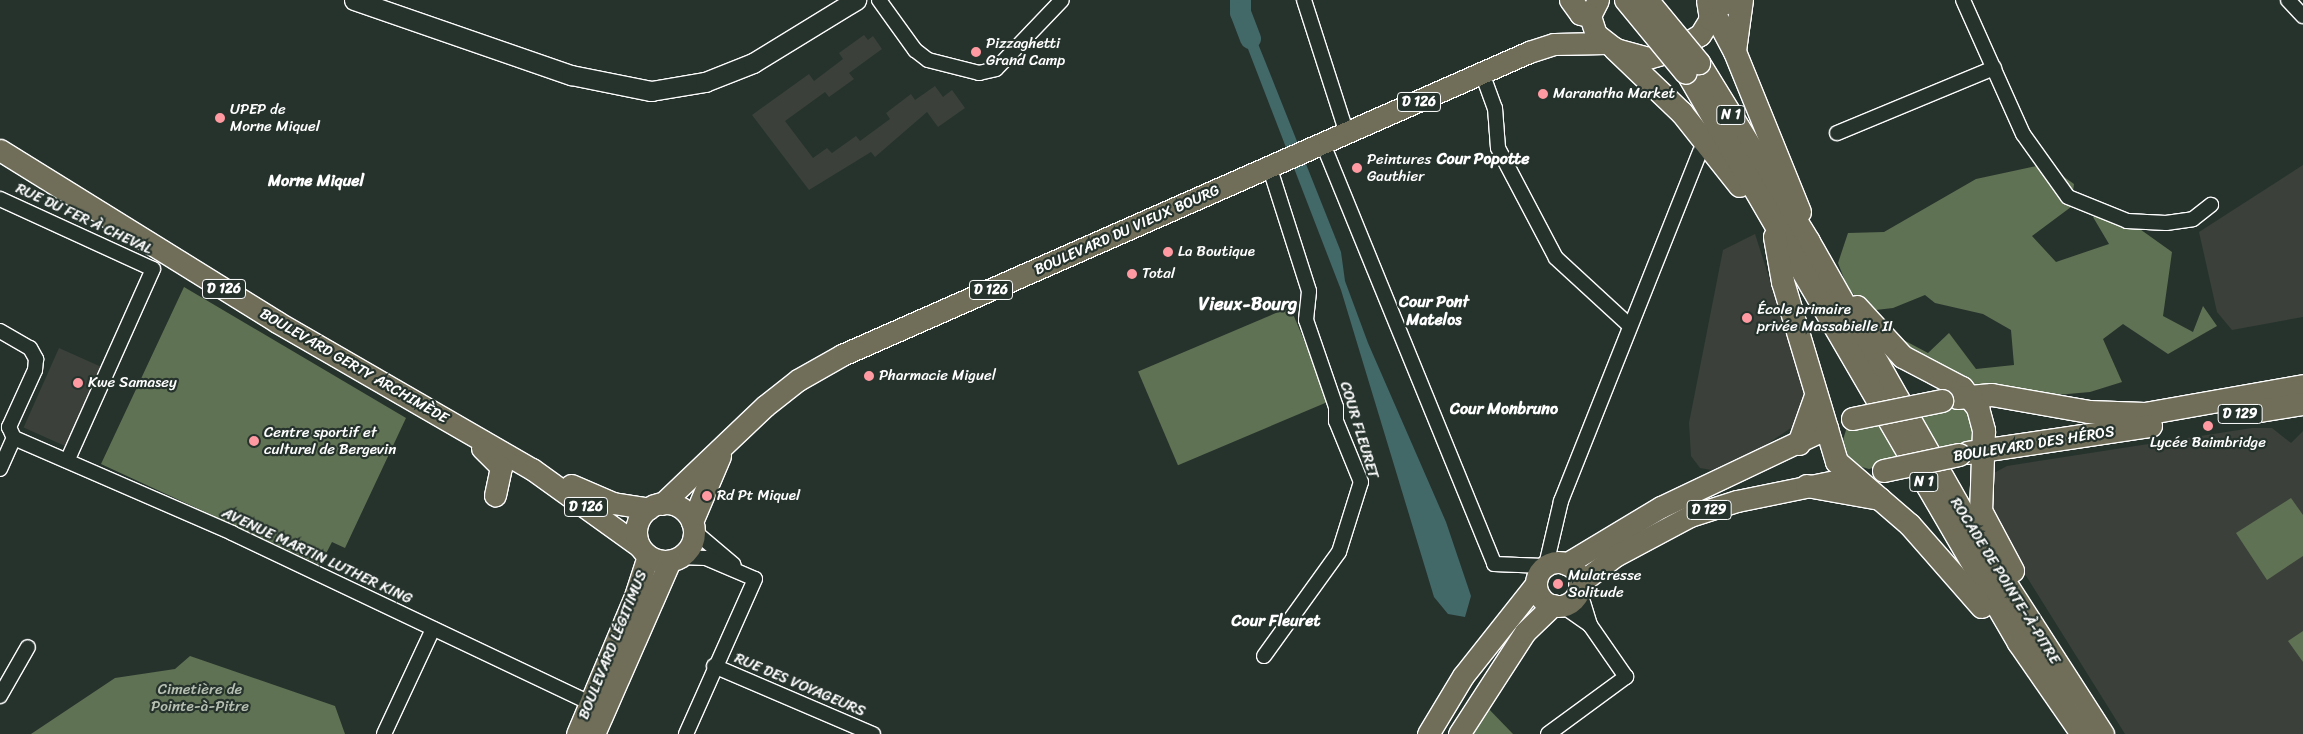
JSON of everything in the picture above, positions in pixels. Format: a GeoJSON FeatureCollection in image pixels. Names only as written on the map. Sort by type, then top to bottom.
{"type":"FeatureCollection","features":[{"type":"Feature","properties":{"kind":"highway"},"geometry":{"type":"LineString","coordinates":[[1571,0],[1581,14],[1593,12]]}},
{"type":"Feature","properties":{"kind":"highway","name":"N 1"},"geometry":{"type":"LineString","coordinates":[[1626,0],[1693,68]]}},
{"type":"Feature","properties":{"kind":"highway","name":"N 1"},"geometry":{"type":"LineString","coordinates":[[1646,0],[1693,68]]}},
{"type":"Feature","properties":{"kind":"highway"},"geometry":{"type":"LineString","coordinates":[[1735,52],[1742,0]]}},
{"type":"Feature","properties":{"kind":"highway"},"geometry":{"type":"LineString","coordinates":[[1709,10],[1719,22],[1735,52],[1810,241],[1834,278],[1903,356],[1970,395],[1982,417],[1981,511],[2058,684]]}},
{"type":"Feature","properties":{"kind":"highway"},"geometry":{"type":"LineString","coordinates":[[1610,46],[1682,113],[1738,183],[1778,254]]}},
{"type":"Feature","properties":{"kind":"highway","name":"ROCADE DE POINTE-À-PITRE"},"geometry":{"type":"LineString","coordinates":[[1693,68],[1758,199],[2014,635],[2103,734]]}},
{"type":"Feature","properties":{"kind":"highway","name":"ROCADE DE POINTE-À-PITRE"},"geometry":{"type":"LineString","coordinates":[[1693,68],[1810,241],[2058,684],[2082,734]]}},
{"type":"Feature","properties":{"kind":"highway"},"geometry":{"type":"LineString","coordinates":[[1738,183],[1758,199]]}},
{"type":"Feature","properties":{"kind":"highway"},"geometry":{"type":"LineString","coordinates":[[1773,225],[1778,254],[1816,395],[1837,462],[1883,500],[1968,586],[2022,667],[2058,684]]}},
{"type":"Feature","properties":{"kind":"highway"},"geometry":{"type":"LineString","coordinates":[[1810,241],[1834,278]]}},
{"type":"Feature","properties":{"kind":"highway","name":"BOULEVARD DES HÉROS"},"geometry":{"type":"LineString","coordinates":[[1827,428],[1853,419],[1970,395],[2104,414],[2145,414],[2303,386]]}},
{"type":"Feature","properties":{"kind":"highway"},"geometry":{"type":"LineString","coordinates":[[1799,444],[1816,395]]}},
{"type":"Feature","properties":{"kind":"highway","name":"BOULEVARD DES HÉROS"},"geometry":{"type":"LineString","coordinates":[[1855,477],[1983,450],[2303,404]]}},
{"type":"Feature","properties":{"kind":"highway"},"geometry":{"type":"LineString","coordinates":[[1807,486],[1883,500]]}},
{"type":"Feature","properties":{"kind":"main road"},"geometry":{"type":"LineString","coordinates":[[354,0],[595,82],[678,90],[786,46],[856,0]]}},
{"type":"Feature","properties":{"kind":"main road"},"geometry":{"type":"LineString","coordinates":[[366,0],[406,18]]}},
{"type":"Feature","properties":{"kind":"main road"},"geometry":{"type":"LineString","coordinates":[[1709,10],[1730,0]]}},
{"type":"Feature","properties":{"kind":"main road","name":"BOULEVARD DU VIEUX BOURG"},"geometry":{"type":"LineString","coordinates":[[1554,44],[1610,46],[1637,57],[1664,55],[1693,40],[1709,10]]}},
{"type":"Feature","properties":{"kind":"main road"},"geometry":{"type":"LineString","coordinates":[[1593,12],[1610,46]]}},
{"type":"Feature","properties":{"kind":"main road","name":"BOULEVARD DU VIEUX BOURG"},"geometry":{"type":"LineString","coordinates":[[656,506],[722,452],[765,406],[798,380],[842,354],[1482,73],[1554,44],[1593,12]]}},
{"type":"Feature","properties":{"kind":"main road","name":"BOULEVARD GERTY ARCHIMÈDE"},"geometry":{"type":"LineString","coordinates":[[0,150],[398,393],[532,469],[613,503],[656,506]]}},
{"type":"Feature","properties":{"kind":"main road","name":"BOULEVARD GERTY ARCHIMÈDE"},"geometry":{"type":"LineString","coordinates":[[0,164],[52,182]]}},
{"type":"Feature","properties":{"kind":"main road"},"geometry":{"type":"LineString","coordinates":[[398,393],[497,459],[501,476],[495,495]]}},
{"type":"Feature","properties":{"kind":"main road","name":"BOULEVARD DES HÉROS"},"geometry":{"type":"LineString","coordinates":[[1428,734],[1463,676],[1548,567],[1661,507],[1799,444],[1827,428]]}},
{"type":"Feature","properties":{"kind":"main road","name":"BOULEVARD DU VIEUX BOURG"},"geometry":{"type":"LineString","coordinates":[[693,526],[722,452]]}},
{"type":"Feature","properties":{"kind":"main road","name":"BOULEVARD GERTY ARCHIMÈDE"},"geometry":{"type":"LineString","coordinates":[[532,469],[643,551]]}},
{"type":"Feature","properties":{"kind":"main road","name":"BOULEVARD DES HÉROS"},"geometry":{"type":"LineString","coordinates":[[1579,586],[1615,556],[1690,516],[1807,486],[1855,477]]}},
{"type":"Feature","properties":{"kind":"main road"},"geometry":{"type":"LineString","coordinates":[[656,506],[680,508],[693,526],[689,549],[675,559],[643,551],[638,521],[656,506]]}},
{"type":"Feature","properties":{"kind":"main road","name":"BOULEVARD LÉGITIMUS"},"geometry":{"type":"LineString","coordinates":[[594,734],[597,706],[635,596],[643,551]]}},
{"type":"Feature","properties":{"kind":"main road","name":"BOULEVARD LÉGITIMUS"},"geometry":{"type":"LineString","coordinates":[[577,734],[597,706],[675,559]]}},
{"type":"Feature","properties":{"kind":"main road"},"geometry":{"type":"LineString","coordinates":[[1557,605],[1541,597],[1548,567],[1575,571],[1579,586]]}},
{"type":"Feature","properties":{"kind":"main road","name":"D 129"},"geometry":{"type":"LineString","coordinates":[[1459,734],[1525,632],[1579,586]]}},
{"type":"Feature","properties":{"kind":"street"},"geometry":{"type":"LineString","coordinates":[[879,0],[914,50],[934,64],[979,73],[996,69],[1062,0]]}},
{"type":"Feature","properties":{"kind":"street"},"geometry":{"type":"LineString","coordinates":[[1304,0],[1346,134]]}},
{"type":"Feature","properties":{"kind":"street"},"geometry":{"type":"LineString","coordinates":[[1963,0],[2023,134],[2068,197],[2127,220],[2166,223],[2192,219],[2211,205]]}},
{"type":"Feature","properties":{"kind":"street"},"geometry":{"type":"LineString","coordinates":[[2288,0],[2303,16]]}},
{"type":"Feature","properties":{"kind":"street"},"geometry":{"type":"LineString","coordinates":[[1837,133],[1994,68]]}},
{"type":"Feature","properties":{"kind":"street"},"geometry":{"type":"LineString","coordinates":[[1482,73],[1495,108],[1498,148],[1556,258],[1630,326]]}},
{"type":"Feature","properties":{"kind":"street"},"geometry":{"type":"LineString","coordinates":[[1316,147],[1494,564],[1548,567],[1561,501],[1700,152]]}},
{"type":"Feature","properties":{"kind":"street","name":"COUR FLEURET"},"geometry":{"type":"LineString","coordinates":[[1264,656],[1339,552],[1361,482],[1336,421],[1336,407],[1306,320],[1309,291],[1276,163]]}},
{"type":"Feature","properties":{"kind":"street","name":"RUE DU FER À CHEVAL"},"geometry":{"type":"LineString","coordinates":[[0,199],[153,269],[67,461]]}},
{"type":"Feature","properties":{"kind":"street"},"geometry":{"type":"LineString","coordinates":[[0,332],[30,348],[36,359],[35,370],[9,427],[14,438],[0,469]]}},
{"type":"Feature","properties":{"kind":"street","name":"AVENUE MARTIN LUTHER KING"},"geometry":{"type":"LineString","coordinates":[[14,438],[434,629],[597,706]]}},
{"type":"Feature","properties":{"kind":"street"},"geometry":{"type":"LineString","coordinates":[[693,526],[740,570]]}},
{"type":"Feature","properties":{"kind":"street"},"geometry":{"type":"LineString","coordinates":[[675,559],[706,558],[740,570],[755,579],[714,666],[686,734]]}},
{"type":"Feature","properties":{"kind":"street"},"geometry":{"type":"LineString","coordinates":[[1548,734],[1626,677],[1590,625],[1579,586]]}},
{"type":"Feature","properties":{"kind":"street"},"geometry":{"type":"LineString","coordinates":[[1557,605],[1590,625]]}},
{"type":"Feature","properties":{"kind":"street"},"geometry":{"type":"LineString","coordinates":[[384,734],[434,629]]}},
{"type":"Feature","properties":{"kind":"street"},"geometry":{"type":"LineString","coordinates":[[0,696],[28,647]]}},
{"type":"Feature","properties":{"kind":"street","name":"RUE DES VOYAGEURS"},"geometry":{"type":"LineString","coordinates":[[714,666],[873,734]]}},
{"type":"Feature","properties":{"kind":"shaded area"},"geometry":{"type":"Polygon","coordinates":[[[864,35],[868,40],[873,36],[882,49],[849,73],[854,79],[829,97],[825,92],[785,121],[813,158],[827,148],[832,153],[856,136],[860,141],[890,119],[886,113],[911,94],[915,100],[935,86],[943,97],[952,90],[965,108],[938,127],[927,112],[875,157],[871,152],[809,190],[752,115],[809,74],[814,81],[843,59],[839,53],[864,35]]]}},
{"type":"Feature","properties":{"kind":"shaded area"},"geometry":{"type":"Polygon","coordinates":[[[2303,165],[2303,317],[2232,330],[2217,312],[2199,232],[2303,165]]]}},
{"type":"Feature","properties":{"kind":"shaded area","name":"École primaire privée Massabielle II"},"geometry":{"type":"Polygon","coordinates":[[[1755,234],[1808,399],[1801,421],[1763,447],[1712,470],[1700,468],[1691,456],[1689,423],[1723,250],[1755,234]]]}},
{"type":"Feature","properties":{"kind":"shaded area"},"geometry":{"type":"Polygon","coordinates":[[[59,348],[104,368],[68,447],[24,427],[59,348]]]}},
{"type":"Feature","properties":{"kind":"shaded area"},"geometry":{"type":"Polygon","coordinates":[[[2252,428],[2272,428],[2291,443],[2303,431],[2303,734],[2125,734],[1990,518],[1992,474],[2007,466],[2252,428]]]}},
{"type":"Feature","properties":{"kind":"green space"},"geometry":{"type":"Polygon","coordinates":[[[2046,164],[2074,184],[2071,207],[2032,236],[2056,262],[2109,244],[2093,217],[2109,207],[2172,252],[2163,316],[2193,332],[2203,306],[2217,326],[2168,354],[2123,324],[2103,339],[2122,382],[2090,392],[2033,397],[1958,380],[1911,360],[1881,328],[1928,353],[1949,333],[1976,369],[2014,365],[2011,330],[1983,314],[1935,303],[1925,295],[1893,308],[1867,311],[1847,286],[1838,263],[1848,233],[1884,232],[1976,179],[2046,164]]]}},
{"type":"Feature","properties":{"kind":"green space","name":"Centre sportif et culturel de Bergevin"},"geometry":{"type":"Polygon","coordinates":[[[184,287],[406,418],[345,548],[332,542],[320,565],[101,464],[184,287]]]}},
{"type":"Feature","properties":{"kind":"green space"},"geometry":{"type":"Polygon","coordinates":[[[1290,307],[1330,401],[1178,465],[1138,371],[1290,307]]]}},
{"type":"Feature","properties":{"kind":"green space"},"geometry":{"type":"Polygon","coordinates":[[[1963,406],[1976,416],[1973,445],[1934,453],[1913,415],[1963,406]]]}},
{"type":"Feature","properties":{"kind":"green space"},"geometry":{"type":"Polygon","coordinates":[[[1883,420],[1905,459],[1869,469],[1848,463],[1841,447],[1846,430],[1883,420]]]}},
{"type":"Feature","properties":{"kind":"green space"},"geometry":{"type":"Polygon","coordinates":[[[2291,498],[2303,515],[2303,556],[2267,580],[2236,533],[2291,498]]]}},
{"type":"Feature","properties":{"kind":"green space"},"geometry":{"type":"Polygon","coordinates":[[[2303,631],[2303,662],[2288,641],[2303,631]]]}},
{"type":"Feature","properties":{"kind":"green space","name":"Cimetière de Pointe-à-Pitre"},"geometry":{"type":"Polygon","coordinates":[[[190,656],[335,706],[345,734],[31,734],[115,678],[175,669],[190,656]]]}},
{"type":"Feature","properties":{"kind":"green space"},"geometry":{"type":"Polygon","coordinates":[[[1483,703],[1513,734],[1463,734],[1483,703]]]}},
{"type":"Feature","properties":{"kind":"water"},"geometry":{"type":"Polygon","coordinates":[[[1240,12],[1248,19],[1341,252],[1345,281],[1368,343],[1446,522],[1471,596],[1465,617],[1448,614],[1434,597],[1341,290],[1238,23],[1240,12]]]}},
{"type":"Feature","properties":{"kind":"waterway"},"geometry":{"type":"LineString","coordinates":[[1240,0],[1240,12],[1250,38]]}},
{"type":"Feature","properties":{"kind":"place","name":"Pizzaghetti Grand Camp"},"geometry":{"type":"Point","coordinates":[976,52]}},
{"type":"Feature","properties":{"kind":"place","name":"Maranatha Market"},"geometry":{"type":"Point","coordinates":[1543,94]}},
{"type":"Feature","properties":{"kind":"place","name":"UPEP de Morne Miquel"},"geometry":{"type":"Point","coordinates":[220,118]}},
{"type":"Feature","properties":{"kind":"place","name":"Peintures Gauthier"},"geometry":{"type":"Point","coordinates":[1357,168]}},
{"type":"Feature","properties":{"kind":"place","name":"La Boutique"},"geometry":{"type":"Point","coordinates":[1168,252]}},
{"type":"Feature","properties":{"kind":"place","name":"Total"},"geometry":{"type":"Point","coordinates":[1132,274]}},
{"type":"Feature","properties":{"kind":"place","name":"École primaire privée Massabielle II"},"geometry":{"type":"Point","coordinates":[1747,318]}},
{"type":"Feature","properties":{"kind":"place","name":"Pharmacie Miguel"},"geometry":{"type":"Point","coordinates":[869,376]}},
{"type":"Feature","properties":{"kind":"place","name":"Kwe Samasey"},"geometry":{"type":"Point","coordinates":[78,383]}},
{"type":"Feature","properties":{"kind":"place","name":"Lycée Baimbridge"},"geometry":{"type":"Point","coordinates":[2208,426]}},
{"type":"Feature","properties":{"kind":"place","name":"Centre sportif et culturel de Bergevin"},"geometry":{"type":"Point","coordinates":[254,441]}},
{"type":"Feature","properties":{"kind":"place","name":"Rd Pt Miquel"},"geometry":{"type":"Point","coordinates":[707,496]}},
{"type":"Feature","properties":{"kind":"place","name":"Mulatresse Solitude"},"geometry":{"type":"Point","coordinates":[1558,584]}},
{"type":"Feature","properties":{"kind":"district","name":"Cour Popotte"},"geometry":{"type":"Point","coordinates":[1483,159]}},
{"type":"Feature","properties":{"kind":"district","name":"Morne Miquel"},"geometry":{"type":"Point","coordinates":[316,181]}},
{"type":"Feature","properties":{"kind":"district","name":"Vieux-Bourg"},"geometry":{"type":"Point","coordinates":[1248,304]}},
{"type":"Feature","properties":{"kind":"district","name":"Cour Pont Matelos"},"geometry":{"type":"Point","coordinates":[1434,311]}},
{"type":"Feature","properties":{"kind":"district","name":"Cour Monbruno"},"geometry":{"type":"Point","coordinates":[1504,409]}},
{"type":"Feature","properties":{"kind":"district","name":"Cour Fleuret"},"geometry":{"type":"Point","coordinates":[1276,621]}}]}
